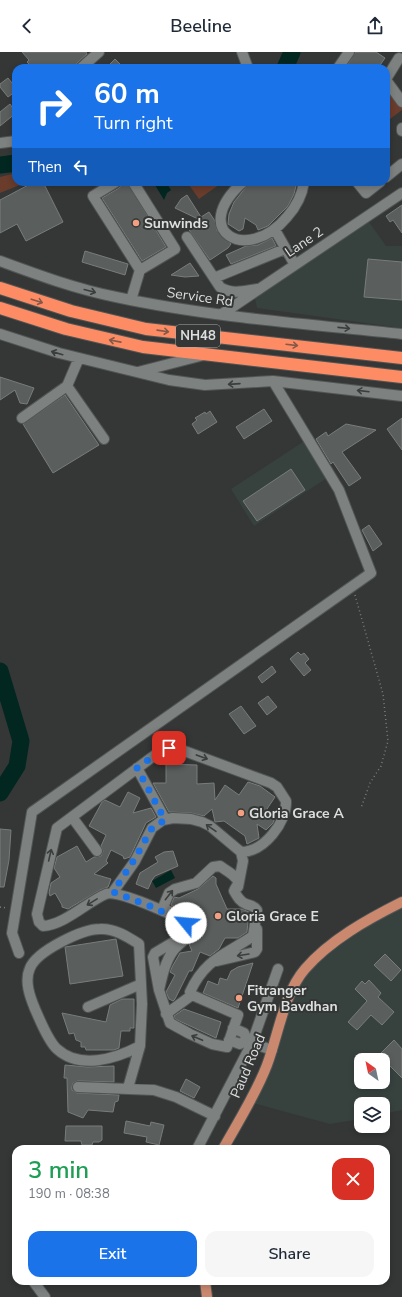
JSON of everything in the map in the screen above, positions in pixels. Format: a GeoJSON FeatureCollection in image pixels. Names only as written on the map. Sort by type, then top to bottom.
{"type":"FeatureCollection","features":[{"type":"Feature","properties":{"kind":"highway","name":"NH48"},"geometry":{"type":"LineString","coordinates":[[0,288],[71,311],[146,329],[402,358]]}},
{"type":"Feature","properties":{"kind":"highway","name":"NH48"},"geometry":{"type":"LineString","coordinates":[[0,308],[59,327],[105,339],[204,355],[402,377]]}},
{"type":"Feature","properties":{"kind":"main road","name":"Paud Road"},"geometry":{"type":"LineString","coordinates":[[225,1145],[267,1066],[294,986],[304,970],[319,955],[348,933],[402,902]]}},
{"type":"Feature","properties":{"kind":"main road"},"geometry":{"type":"LineString","coordinates":[[206,1285],[207,1297]]}},
{"type":"Feature","properties":{"kind":"street"},"geometry":{"type":"LineString","coordinates":[[86,64],[99,52]]}},
{"type":"Feature","properties":{"kind":"street"},"geometry":{"type":"LineString","coordinates":[[242,52],[246,64]]}},
{"type":"Feature","properties":{"kind":"street"},"geometry":{"type":"LineString","coordinates":[[341,64],[349,52]]}},
{"type":"Feature","properties":{"kind":"street"},"geometry":{"type":"LineString","coordinates":[[390,73],[400,58]]}},
{"type":"Feature","properties":{"kind":"street"},"geometry":{"type":"LineString","coordinates":[[390,85],[402,102]]}},
{"type":"Feature","properties":{"kind":"street"},"geometry":{"type":"LineString","coordinates":[[0,143],[12,142]]}},
{"type":"Feature","properties":{"kind":"street"},"geometry":{"type":"LineString","coordinates":[[390,175],[401,168]]}},
{"type":"Feature","properties":{"kind":"street"},"geometry":{"type":"LineString","coordinates":[[109,186],[93,196],[140,270]]}},
{"type":"Feature","properties":{"kind":"street"},"geometry":{"type":"LineString","coordinates":[[131,300],[140,270],[175,249],[136,186]]}},
{"type":"Feature","properties":{"kind":"street"},"geometry":{"type":"LineString","coordinates":[[239,186],[229,196],[221,210],[219,219],[225,231],[234,239],[248,241],[260,238],[275,230],[294,210],[300,198],[303,186]]}},
{"type":"Feature","properties":{"kind":"street"},"geometry":{"type":"LineString","coordinates":[[361,186],[366,193],[375,186]]}},
{"type":"Feature","properties":{"kind":"street","name":"Lane 2"},"geometry":{"type":"LineString","coordinates":[[222,314],[402,193]]}},
{"type":"Feature","properties":{"kind":"street"},"geometry":{"type":"LineString","coordinates":[[275,230],[294,265]]}},
{"type":"Feature","properties":{"kind":"street"},"geometry":{"type":"LineString","coordinates":[[187,236],[214,278],[226,291],[235,292],[259,289]]}},
{"type":"Feature","properties":{"kind":"street"},"geometry":{"type":"LineString","coordinates":[[214,278],[285,249]]}},
{"type":"Feature","properties":{"kind":"street","name":"Service Rd"},"geometry":{"type":"LineString","coordinates":[[0,261],[78,288],[131,300],[222,314],[402,334]]}},
{"type":"Feature","properties":{"kind":"street"},"geometry":{"type":"LineString","coordinates":[[0,334],[79,358],[169,380],[205,385],[273,381],[402,396]]}},
{"type":"Feature","properties":{"kind":"street"},"geometry":{"type":"LineString","coordinates":[[136,372],[204,355]]}},
{"type":"Feature","properties":{"kind":"street"},"geometry":{"type":"LineString","coordinates":[[22,418],[67,386],[79,358]]}},
{"type":"Feature","properties":{"kind":"street"},"geometry":{"type":"LineString","coordinates":[[18,953],[12,933],[32,812],[371,573],[339,490],[273,381]]}},
{"type":"Feature","properties":{"kind":"street"},"geometry":{"type":"LineString","coordinates":[[67,386],[104,439]]}},
{"type":"Feature","properties":{"kind":"street"},"geometry":{"type":"LineString","coordinates":[[192,995],[235,1012],[238,1015],[227,1047],[212,1044],[174,1027],[170,1023],[166,1014],[159,990],[153,956],[155,953],[187,934],[189,930],[186,923],[150,906],[113,892],[107,893],[75,913],[48,926],[43,926],[39,922],[37,914],[55,833],[57,828],[164,748],[179,749],[233,768],[277,786],[286,801],[284,815],[277,828],[264,842],[254,849],[241,852]]}},
{"type":"Feature","properties":{"kind":"street"},"geometry":{"type":"LineString","coordinates":[[137,768],[165,820]]}},
{"type":"Feature","properties":{"kind":"street"},"geometry":{"type":"LineString","coordinates":[[72,817],[98,851]]}},
{"type":"Feature","properties":{"kind":"street"},"geometry":{"type":"LineString","coordinates":[[113,892],[134,860],[152,828],[165,820],[181,818],[202,822],[210,826],[241,852],[243,861],[237,891],[242,900],[254,903],[259,910],[257,949],[252,954],[243,954],[224,960],[211,962]]}},
{"type":"Feature","properties":{"kind":"street"},"geometry":{"type":"LineString","coordinates":[[159,990],[166,966],[173,951],[190,936],[193,930],[189,922],[182,916],[166,910],[164,905],[166,899],[169,893],[175,889],[196,883],[213,867],[220,866],[233,875],[237,880],[238,884],[234,892],[239,900],[245,904],[252,905],[257,910],[253,936],[211,962],[201,971],[190,992],[192,995]]}},
{"type":"Feature","properties":{"kind":"street"},"geometry":{"type":"LineString","coordinates":[[128,1088],[140,1046],[142,1004],[139,944],[124,935],[100,928],[72,936],[48,950],[30,967],[27,982],[32,1003],[44,1029],[56,1049],[79,1061],[105,1059],[125,1054],[140,1046]]}},
{"type":"Feature","properties":{"kind":"street"},"geometry":{"type":"LineString","coordinates":[[199,1145],[250,1041],[278,969]]}},
{"type":"Feature","properties":{"kind":"street"},"geometry":{"type":"LineString","coordinates":[[88,1007],[141,984]]}},
{"type":"Feature","properties":{"kind":"street"},"geometry":{"type":"LineString","coordinates":[[166,1014],[192,995]]}},
{"type":"Feature","properties":{"kind":"street"},"geometry":{"type":"LineString","coordinates":[[233,1028],[244,1033],[250,1041],[272,1050]]}},
{"type":"Feature","properties":{"kind":"street"},"geometry":{"type":"LineString","coordinates":[[229,1040],[240,1044],[250,1041]]}},
{"type":"Feature","properties":{"kind":"street"},"geometry":{"type":"LineString","coordinates":[[78,1087],[154,1090],[176,1097],[214,1116]]}},
{"type":"Feature","properties":{"kind":"street"},"geometry":{"type":"LineString","coordinates":[[36,1285],[45,1297]]}},
{"type":"Feature","properties":{"kind":"path"},"geometry":{"type":"LineString","coordinates":[[353,586],[383,694],[388,741],[381,766],[370,783],[361,808]]}},
{"type":"Feature","properties":{"kind":"shaded area"},"geometry":{"type":"Polygon","coordinates":[[[390,91],[402,106],[402,110],[390,119],[390,91]]]}},
{"type":"Feature","properties":{"kind":"shaded area"},"geometry":{"type":"Polygon","coordinates":[[[12,174],[12,186],[17,186],[0,193],[0,177],[12,174]]]}},
{"type":"Feature","properties":{"kind":"shaded area"},"geometry":{"type":"Polygon","coordinates":[[[156,186],[168,186],[171,190],[167,193],[164,200],[156,186]]]}},
{"type":"Feature","properties":{"kind":"shaded area"},"geometry":{"type":"Polygon","coordinates":[[[190,186],[217,186],[199,199],[190,186]]]}},
{"type":"Feature","properties":{"kind":"shaded area"},"geometry":{"type":"Polygon","coordinates":[[[369,222],[386,246],[402,246],[402,328],[257,308],[255,298],[369,222]]]}},
{"type":"Feature","properties":{"kind":"shaded area"},"geometry":{"type":"Polygon","coordinates":[[[303,442],[327,478],[254,526],[231,489],[303,442]]]}},
{"type":"Feature","properties":{"kind":"shaded area"},"geometry":{"type":"Polygon","coordinates":[[[171,870],[175,878],[156,888],[152,881],[171,870]]]}},
{"type":"Feature","properties":{"kind":"shaded area"},"geometry":{"type":"Polygon","coordinates":[[[402,902],[402,1110],[390,1113],[390,1097],[354,1097],[354,1120],[330,1124],[249,1102],[294,986],[319,955],[402,902]]]}},
{"type":"Feature","properties":{"kind":"building"},"geometry":{"type":"Polygon","coordinates":[[[22,52],[86,52],[87,54],[77,64],[29,64],[27,62],[29,60],[22,52]]]}},
{"type":"Feature","properties":{"kind":"building"},"geometry":{"type":"Polygon","coordinates":[[[355,52],[376,52],[385,58],[381,64],[348,64],[355,52]]]}},
{"type":"Feature","properties":{"kind":"building"},"geometry":{"type":"Polygon","coordinates":[[[115,59],[120,64],[110,64],[115,59]]]}},
{"type":"Feature","properties":{"kind":"building"},"geometry":{"type":"Polygon","coordinates":[[[8,78],[12,83],[12,94],[8,97],[0,87],[0,84],[8,78]]]}},
{"type":"Feature","properties":{"kind":"building"},"geometry":{"type":"Polygon","coordinates":[[[10,104],[12,107],[12,116],[0,126],[0,112],[10,104]]]}},
{"type":"Feature","properties":{"kind":"building"},"geometry":{"type":"Polygon","coordinates":[[[26,186],[45,186],[63,222],[26,241],[17,224],[0,233],[0,200],[26,186]]]}},
{"type":"Feature","properties":{"kind":"building","name":"Sunwinds"},"geometry":{"type":"Polygon","coordinates":[[[121,186],[129,186],[166,247],[142,261],[102,198],[121,186]]]}},
{"type":"Feature","properties":{"kind":"building"},"geometry":{"type":"Polygon","coordinates":[[[247,186],[296,186],[288,206],[268,226],[258,230],[256,225],[245,218],[243,229],[239,231],[228,224],[229,214],[234,202],[247,186]]]}},
{"type":"Feature","properties":{"kind":"building"},"geometry":{"type":"Polygon","coordinates":[[[187,195],[201,217],[209,212],[215,221],[217,231],[231,244],[228,248],[210,260],[187,227],[198,219],[175,208],[181,199],[187,195]]]}},
{"type":"Feature","properties":{"kind":"building"},"geometry":{"type":"Polygon","coordinates":[[[402,205],[402,233],[393,220],[390,222],[386,216],[402,205]]]}},
{"type":"Feature","properties":{"kind":"building"},"geometry":{"type":"Polygon","coordinates":[[[272,238],[276,246],[231,264],[226,255],[246,246],[258,245],[272,238]]]}},
{"type":"Feature","properties":{"kind":"building"},"geometry":{"type":"Polygon","coordinates":[[[85,251],[128,264],[125,275],[82,262],[85,251]]]}},
{"type":"Feature","properties":{"kind":"building"},"geometry":{"type":"Polygon","coordinates":[[[368,259],[402,262],[402,300],[364,297],[368,259]]]}},
{"type":"Feature","properties":{"kind":"building"},"geometry":{"type":"Polygon","coordinates":[[[190,263],[199,276],[185,277],[171,275],[190,263]]]}},
{"type":"Feature","properties":{"kind":"building"},"geometry":{"type":"Polygon","coordinates":[[[0,377],[34,388],[27,404],[20,403],[15,390],[0,400],[0,377]]]}},
{"type":"Feature","properties":{"kind":"building"},"geometry":{"type":"Polygon","coordinates":[[[65,395],[99,445],[53,473],[23,424],[65,395]]]}},
{"type":"Feature","properties":{"kind":"building"},"geometry":{"type":"Polygon","coordinates":[[[264,409],[272,421],[244,439],[236,427],[264,409]]]}},
{"type":"Feature","properties":{"kind":"building"},"geometry":{"type":"Polygon","coordinates":[[[210,411],[217,422],[198,434],[192,424],[197,420],[195,418],[205,412],[206,414],[210,411]]]}},
{"type":"Feature","properties":{"kind":"building"},"geometry":{"type":"Polygon","coordinates":[[[402,418],[402,450],[387,429],[402,418]]]}},
{"type":"Feature","properties":{"kind":"building"},"geometry":{"type":"Polygon","coordinates":[[[346,424],[376,430],[342,452],[361,478],[349,486],[333,462],[331,464],[316,439],[326,432],[328,436],[346,424]]]}},
{"type":"Feature","properties":{"kind":"building"},"geometry":{"type":"Polygon","coordinates":[[[291,469],[305,490],[257,521],[243,501],[291,469]]]}},
{"type":"Feature","properties":{"kind":"building"},"geometry":{"type":"Polygon","coordinates":[[[369,525],[382,544],[373,551],[362,530],[369,525]]]}},
{"type":"Feature","properties":{"kind":"building"},"geometry":{"type":"Polygon","coordinates":[[[298,652],[301,655],[304,653],[309,659],[305,663],[311,670],[304,676],[290,659],[298,652]]]}},
{"type":"Feature","properties":{"kind":"building"},"geometry":{"type":"Polygon","coordinates":[[[272,666],[276,672],[262,683],[258,677],[272,666]]]}},
{"type":"Feature","properties":{"kind":"building"},"geometry":{"type":"Polygon","coordinates":[[[268,696],[277,707],[267,715],[258,703],[268,696]]]}},
{"type":"Feature","properties":{"kind":"building"},"geometry":{"type":"Polygon","coordinates":[[[241,706],[256,726],[244,734],[229,714],[241,706]]]}},
{"type":"Feature","properties":{"kind":"building"},"geometry":{"type":"Polygon","coordinates":[[[166,764],[197,765],[197,784],[214,783],[215,800],[225,785],[239,795],[248,782],[260,786],[275,797],[265,812],[275,818],[273,823],[266,830],[257,824],[259,838],[247,844],[245,836],[224,821],[215,822],[212,809],[204,816],[191,813],[169,812],[153,783],[166,783],[166,764]]]}},
{"type":"Feature","properties":{"kind":"building"},"geometry":{"type":"Polygon","coordinates":[[[128,792],[140,798],[133,813],[151,808],[156,817],[146,823],[130,857],[124,859],[123,856],[111,850],[106,861],[108,863],[94,874],[111,879],[108,887],[100,890],[68,909],[62,907],[55,893],[50,896],[49,893],[51,883],[60,877],[54,868],[57,857],[77,846],[86,862],[94,857],[101,856],[103,851],[101,846],[106,835],[89,826],[102,802],[105,800],[120,807],[128,792]]]}},
{"type":"Feature","properties":{"kind":"building"},"geometry":{"type":"Polygon","coordinates":[[[0,829],[11,830],[9,860],[4,887],[0,887],[0,829]]]}},
{"type":"Feature","properties":{"kind":"building"},"geometry":{"type":"Polygon","coordinates":[[[173,851],[178,866],[155,876],[148,889],[136,884],[140,873],[158,862],[155,857],[164,852],[173,851]]]}},
{"type":"Feature","properties":{"kind":"building","name":"Gloria Grace E"},"geometry":{"type":"Polygon","coordinates":[[[213,876],[216,878],[216,884],[227,909],[242,909],[249,912],[247,932],[238,938],[225,938],[219,949],[210,956],[200,952],[192,971],[189,971],[173,1001],[169,999],[166,992],[175,975],[170,972],[180,953],[192,951],[189,944],[196,937],[199,930],[189,914],[171,905],[174,897],[179,898],[198,889],[213,876]]]}},
{"type":"Feature","properties":{"kind":"building"},"geometry":{"type":"Polygon","coordinates":[[[116,939],[123,976],[70,984],[65,947],[116,939]]]}},
{"type":"Feature","properties":{"kind":"building"},"geometry":{"type":"Polygon","coordinates":[[[385,954],[401,970],[391,981],[374,965],[385,954]]]}},
{"type":"Feature","properties":{"kind":"building"},"geometry":{"type":"Polygon","coordinates":[[[253,963],[238,1008],[203,993],[208,981],[218,985],[220,978],[227,980],[231,971],[238,967],[253,963]]]}},
{"type":"Feature","properties":{"kind":"building"},"geometry":{"type":"Polygon","coordinates":[[[369,980],[381,993],[378,997],[394,1012],[382,1025],[371,1015],[357,1030],[348,1022],[367,1001],[355,989],[362,981],[365,984],[369,980]]]}},
{"type":"Feature","properties":{"kind":"building"},"geometry":{"type":"Polygon","coordinates":[[[122,999],[134,999],[134,1028],[130,1028],[130,1031],[121,1031],[119,1048],[114,1050],[86,1050],[85,1047],[81,1047],[81,1042],[76,1040],[74,1033],[69,1034],[62,1013],[106,1022],[110,1005],[122,999]]]}},
{"type":"Feature","properties":{"kind":"building"},"geometry":{"type":"Polygon","coordinates":[[[184,1009],[221,1022],[216,1038],[175,1019],[174,1016],[184,1009]]]}},
{"type":"Feature","properties":{"kind":"building"},"geometry":{"type":"Polygon","coordinates":[[[394,1040],[402,1049],[402,1078],[390,1066],[390,1053],[381,1053],[394,1040]]]}},
{"type":"Feature","properties":{"kind":"building"},"geometry":{"type":"Polygon","coordinates":[[[65,1065],[87,1067],[114,1066],[114,1082],[78,1081],[73,1083],[72,1087],[72,1090],[77,1093],[119,1095],[118,1101],[115,1102],[113,1112],[88,1110],[83,1118],[68,1112],[67,1078],[64,1078],[65,1065]]]}},
{"type":"Feature","properties":{"kind":"building"},"geometry":{"type":"Polygon","coordinates":[[[186,1079],[200,1087],[194,1098],[180,1091],[186,1079]]]}},
{"type":"Feature","properties":{"kind":"building"},"geometry":{"type":"Polygon","coordinates":[[[126,1121],[150,1126],[151,1122],[164,1125],[159,1145],[146,1142],[147,1137],[124,1133],[126,1121]]]}},
{"type":"Feature","properties":{"kind":"building"},"geometry":{"type":"Polygon","coordinates":[[[66,1126],[102,1126],[102,1140],[99,1142],[93,1142],[92,1145],[82,1145],[81,1141],[65,1141],[66,1126]]]}},
{"type":"Feature","properties":{"kind":"waterway"},"geometry":{"type":"LineString","coordinates":[[287,64],[292,52]]}},
{"type":"Feature","properties":{"kind":"waterway"},"geometry":{"type":"LineString","coordinates":[[0,165],[12,164]]}},
{"type":"Feature","properties":{"kind":"waterway"},"geometry":{"type":"LineString","coordinates":[[0,671],[21,741],[17,766],[0,793]]}},
{"type":"Feature","properties":{"kind":"place","name":"Sunwinds"},"geometry":{"type":"Point","coordinates":[136,223]}},
{"type":"Feature","properties":{"kind":"place","name":"Gloria Grace A"},"geometry":{"type":"Point","coordinates":[241,813]}},
{"type":"Feature","properties":{"kind":"place","name":"Gloria Grace E"},"geometry":{"type":"Point","coordinates":[218,916]}},
{"type":"Feature","properties":{"kind":"place","name":"Fitranger Gym Bavdhan"},"geometry":{"type":"Point","coordinates":[239,998]}},
{"type":"Feature","properties":{"kind":"route"},"geometry":{"type":"LineString","coordinates":[[169,748],[164,748],[137,768],[165,820],[152,828],[134,860],[113,892],[150,906],[186,923]]}}]}
